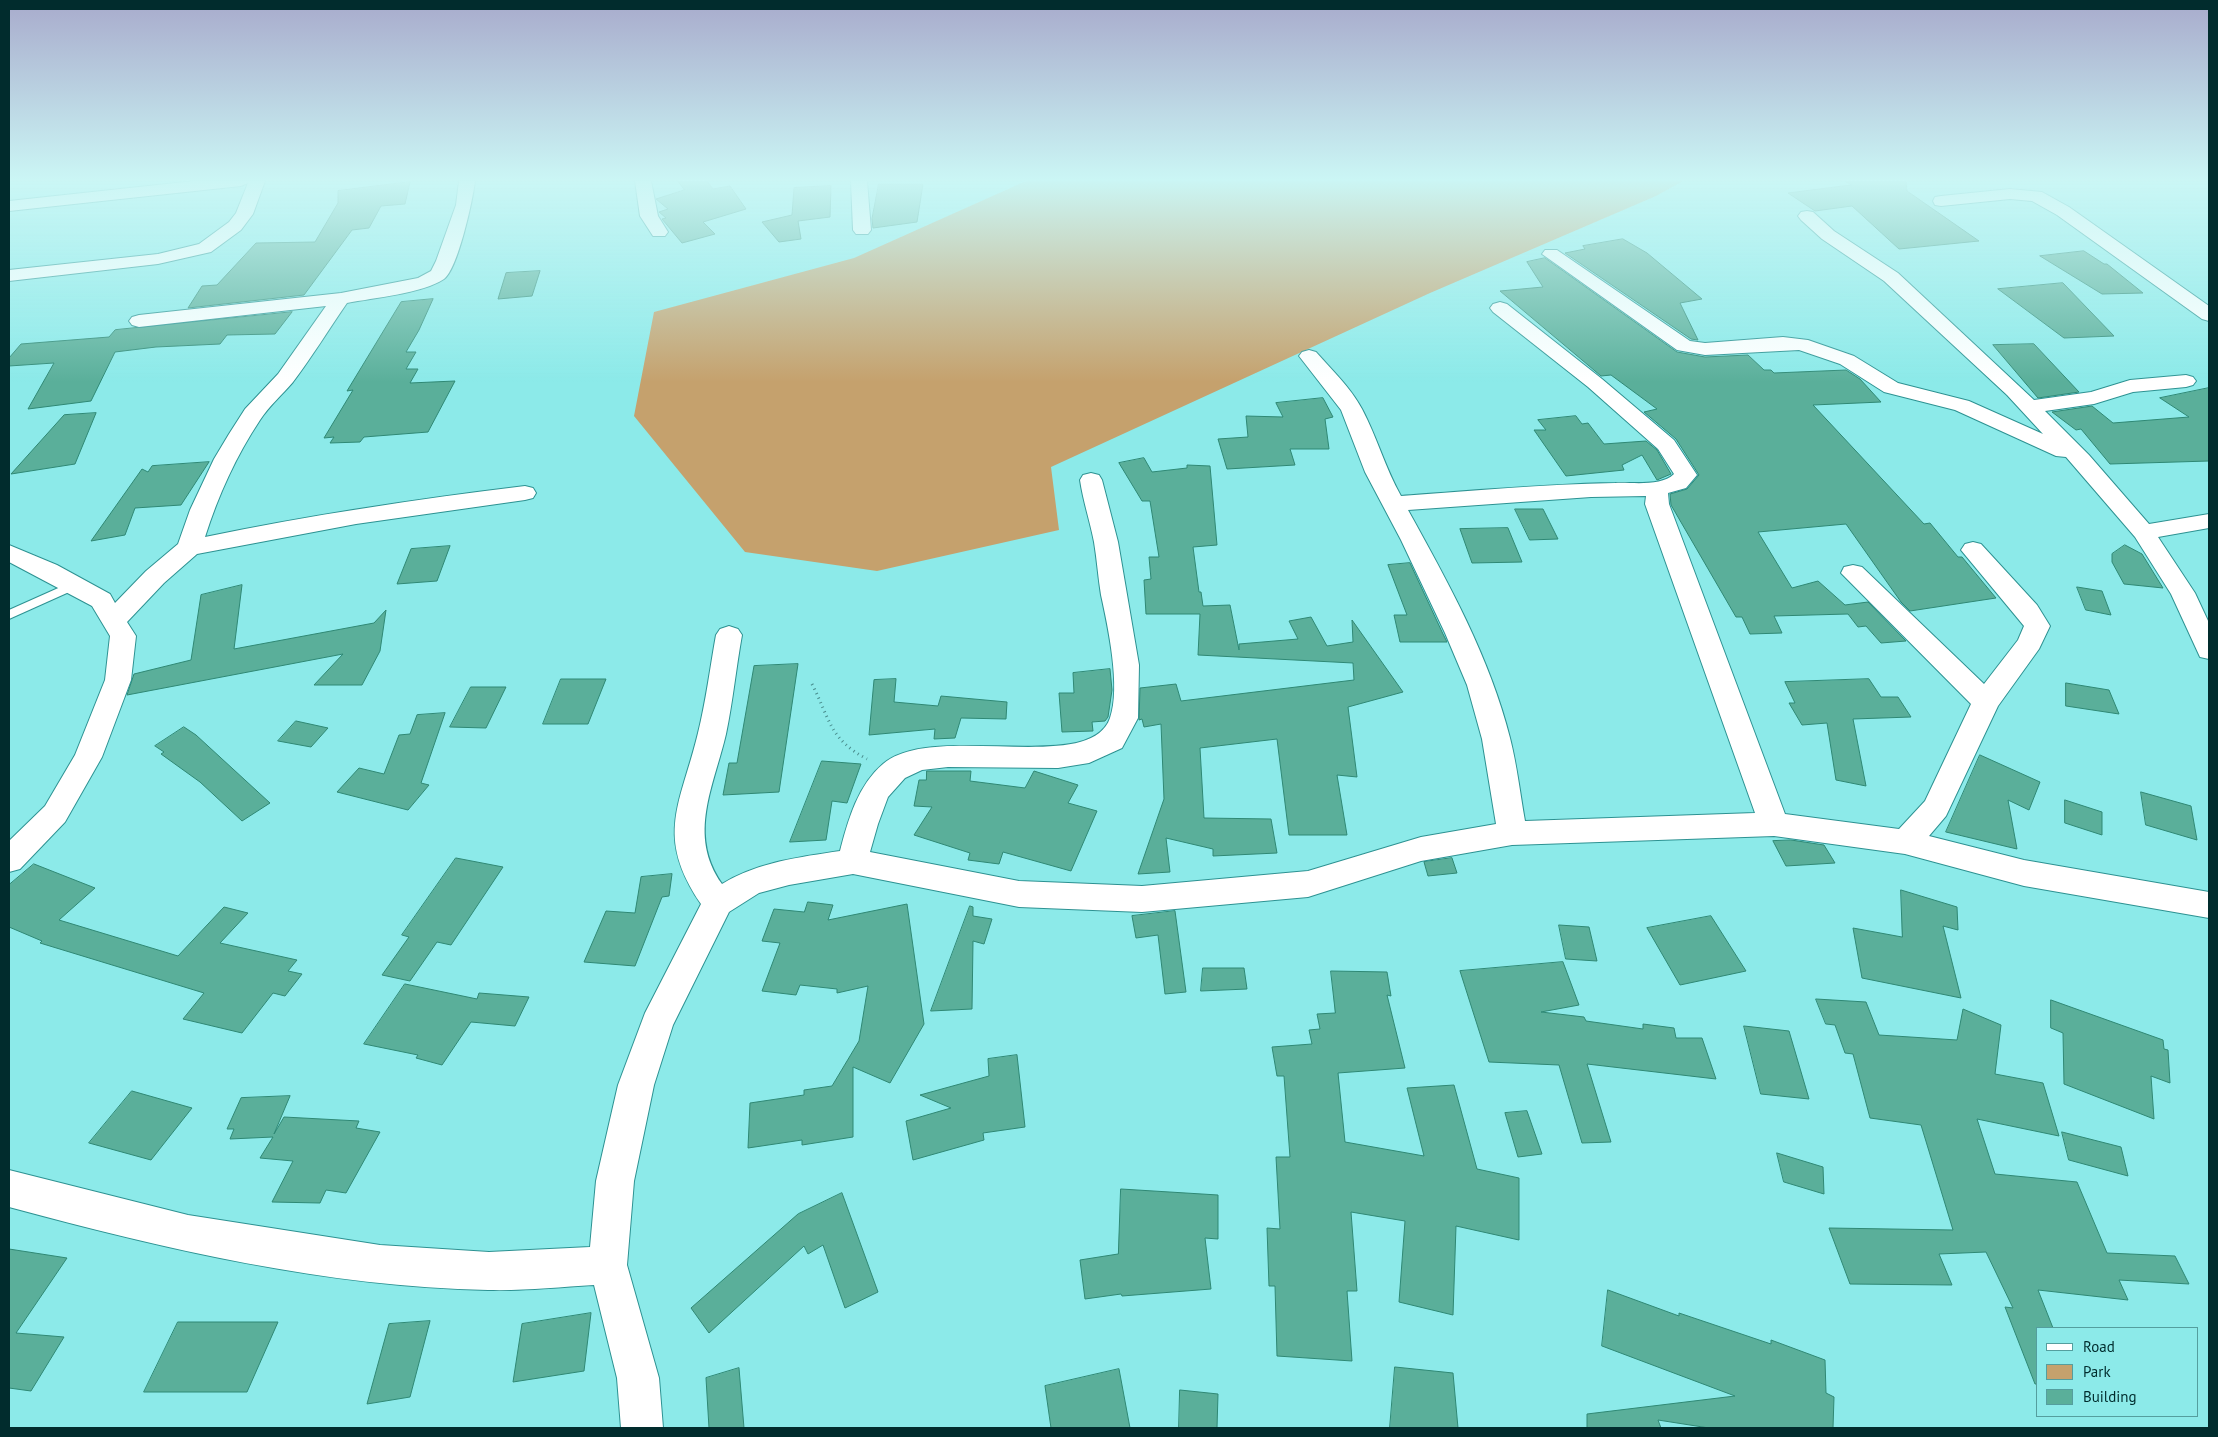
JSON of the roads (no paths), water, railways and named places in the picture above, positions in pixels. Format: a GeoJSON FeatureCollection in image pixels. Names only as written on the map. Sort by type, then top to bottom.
{"type":"FeatureCollection","features":[{"type":"Feature","properties":{"kind":"street"},"geometry":{"type":"LineString","coordinates":[[9,276],[158,259],[205,248]]}},
{"type":"Feature","properties":{"kind":"street"},"geometry":{"type":"LineString","coordinates":[[139,321],[341,299],[416,284],[439,274],[450,248]]}},
{"type":"Feature","properties":{"kind":"street"},"geometry":{"type":"LineString","coordinates":[[1847,248],[1890,277],[2030,407],[2081,460],[2143,532],[2182,593],[2209,650]]}},
{"type":"Feature","properties":{"kind":"street"},"geometry":{"type":"LineString","coordinates":[[2114,248],[2185,300],[2209,315]]}},
{"type":"Feature","properties":{"kind":"street"},"geometry":{"type":"LineString","coordinates":[[1551,254],[1684,346],[1705,349],[1783,343],[1801,344],[1819,349],[1848,360],[1891,388],[1962,405],[2081,460]]}},
{"type":"Feature","properties":{"kind":"street"},"geometry":{"type":"LineString","coordinates":[[189,548],[202,510],[225,459],[240,434],[253,414],[285,378],[341,299]]}},
{"type":"Feature","properties":{"kind":"street"},"geometry":{"type":"LineString","coordinates":[[1393,504],[1591,490],[1657,489],[1678,483],[1686,475],[1666,444],[1595,382],[1500,308]]}},
{"type":"Feature","properties":{"kind":"street"},"geometry":{"type":"LineString","coordinates":[[1309,356],[1345,398],[1376,472],[1430,574],[1480,685],[1496,739],[1512,833]]}},
{"type":"Feature","properties":{"kind":"street"},"geometry":{"type":"LineString","coordinates":[[2030,407],[2094,398],[2130,386],[2186,380]]}},
{"type":"Feature","properties":{"kind":"street"},"geometry":{"type":"LineString","coordinates":[[853,861],[863,822],[878,788],[896,769],[921,759],[964,757],[1068,758],[1092,753],[1119,732],[1124,718],[1126,676],[1106,542],[1093,498],[1091,480]]}},
{"type":"Feature","properties":{"kind":"street"},"geometry":{"type":"LineString","coordinates":[[1657,489],[1657,504],[1774,824]]}},
{"type":"Feature","properties":{"kind":"street"},"geometry":{"type":"LineString","coordinates":[[114,620],[155,577],[189,548],[269,530],[420,505],[525,493]]}},
{"type":"Feature","properties":{"kind":"street"},"geometry":{"type":"LineString","coordinates":[[2143,532],[2209,521]]}},
{"type":"Feature","properties":{"kind":"street"},"geometry":{"type":"LineString","coordinates":[[1905,842],[1936,808],[1986,702],[2030,643],[2037,626],[2028,611],[1973,550]]}},
{"type":"Feature","properties":{"kind":"street"},"geometry":{"type":"LineString","coordinates":[[9,553],[101,600],[123,636],[118,680],[88,757],[55,814],[9,860]]}},
{"type":"Feature","properties":{"kind":"street"},"geometry":{"type":"LineString","coordinates":[[1853,573],[1986,702]]}},
{"type":"Feature","properties":{"kind":"street"},"geometry":{"type":"LineString","coordinates":[[718,903],[700,878],[691,856],[690,829],[696,789],[712,735],[729,636]]}},
{"type":"Feature","properties":{"kind":"street"},"geometry":{"type":"LineString","coordinates":[[642,1428],[638,1378],[608,1265],[615,1181],[636,1085],[658,1024],[696,942],[718,903],[750,883],[789,872],[853,861],[1018,894],[1142,899],[1308,884],[1421,849],[1512,833],[1774,824],[1905,842],[2024,873],[2209,905]]}},
{"type":"Feature","properties":{"kind":"street"},"geometry":{"type":"LineString","coordinates":[[9,1189],[188,1234],[380,1264],[489,1271],[608,1265]]}},
{"type":"Feature","properties":{"kind":"lane"},"geometry":{"type":"LineString","coordinates":[[9,615],[74,585]]}}]}
